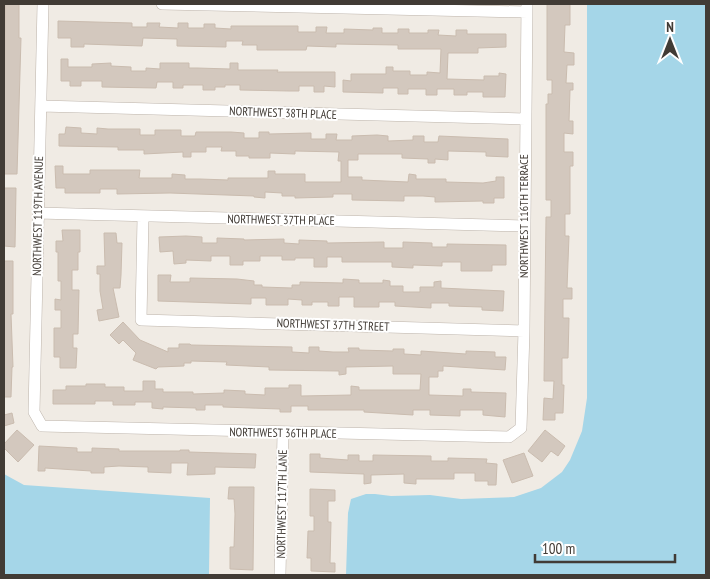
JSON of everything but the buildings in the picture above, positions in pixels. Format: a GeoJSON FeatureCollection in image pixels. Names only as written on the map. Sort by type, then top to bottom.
{"type":"FeatureCollection","features":[{"type":"Feature","properties":{"kind":"street","name":"NORTHWEST 119TH AVENUE"},"geometry":{"type":"LineString","coordinates":[[42,426],[34,412],[43,4]]}},
{"type":"Feature","properties":{"kind":"street"},"geometry":{"type":"LineString","coordinates":[[162,4],[527,8]]}},
{"type":"Feature","properties":{"kind":"street","name":"NORTHWEST 116TH TERRACE"},"geometry":{"type":"LineString","coordinates":[[522,428],[527,8]]}},
{"type":"Feature","properties":{"kind":"street","name":"NORTHWEST 38TH PLACE"},"geometry":{"type":"LineString","coordinates":[[41,106],[525,119]]}},
{"type":"Feature","properties":{"kind":"street","name":"NORTHWEST 37TH PLACE"},"geometry":{"type":"LineString","coordinates":[[38,213],[524,226]]}},
{"type":"Feature","properties":{"kind":"street","name":"NORTHWEST 37TH STREET"},"geometry":{"type":"LineString","coordinates":[[143,217],[141,320],[524,331]]}},
{"type":"Feature","properties":{"kind":"street","name":"NORTHWEST 36TH PLACE"},"geometry":{"type":"LineString","coordinates":[[42,426],[509,437],[522,428]]}},
{"type":"Feature","properties":{"kind":"street","name":"NORTHWEST 117TH LANE"},"geometry":{"type":"LineString","coordinates":[[280,575],[283,433]]}},
{"type":"Feature","properties":{"kind":"water"},"geometry":{"type":"Polygon","coordinates":[[[587,4],[706,4],[706,575],[346,575],[348,513],[351,499],[366,494],[391,496],[430,495],[461,499],[514,497],[541,488],[562,472],[570,460],[582,431],[587,398],[587,4]]]}},
{"type":"Feature","properties":{"kind":"water"},"geometry":{"type":"Polygon","coordinates":[[[4,474],[24,485],[210,498],[209,575],[4,575],[4,474]]]}}]}
